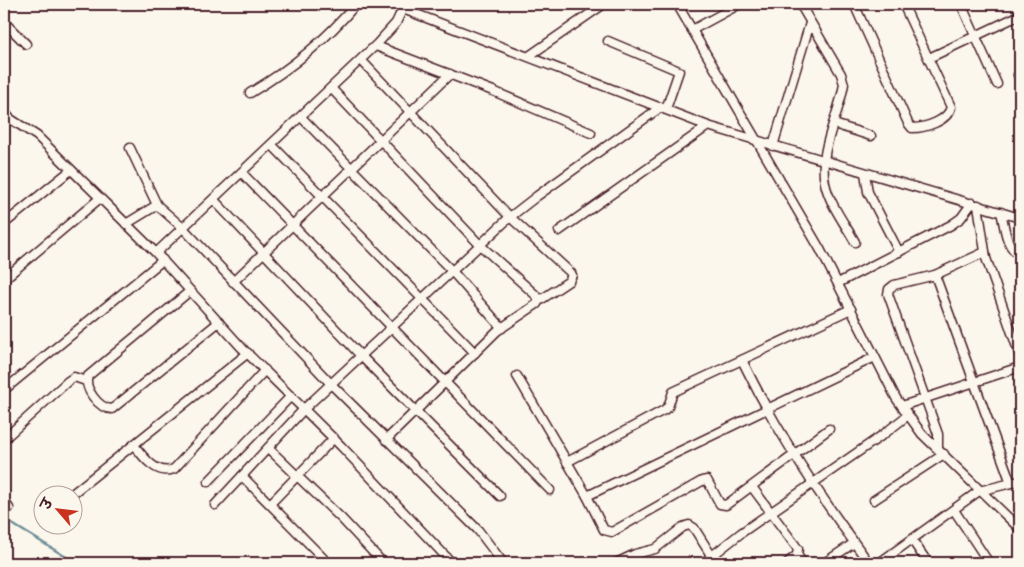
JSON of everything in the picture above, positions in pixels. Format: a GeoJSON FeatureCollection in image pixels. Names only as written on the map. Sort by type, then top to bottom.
{"type":"FeatureCollection","features":[{"type":"Feature","properties":{"kind":"street"},"geometry":{"type":"LineString","coordinates":[[250,93],[286,69],[343,20],[356,4]]}},
{"type":"Feature","properties":{"kind":"street"},"geometry":{"type":"LineString","coordinates":[[390,4],[708,126],[1020,218]]}},
{"type":"Feature","properties":{"kind":"street"},"geometry":{"type":"LineString","coordinates":[[529,56],[604,4]]}},
{"type":"Feature","properties":{"kind":"street"},"geometry":{"type":"LineString","coordinates":[[677,4],[838,283],[902,406],[922,434],[1020,529]]}},
{"type":"Feature","properties":{"kind":"street"},"geometry":{"type":"LineString","coordinates":[[692,30],[740,4]]}},
{"type":"Feature","properties":{"kind":"street"},"geometry":{"type":"LineString","coordinates":[[800,4],[841,74],[844,84],[824,161],[827,191],[855,242]]}},
{"type":"Feature","properties":{"kind":"street"},"geometry":{"type":"LineString","coordinates":[[854,4],[912,128],[919,128],[944,118],[950,113],[951,106],[903,4]]}},
{"type":"Feature","properties":{"kind":"street"},"geometry":{"type":"LineString","coordinates":[[961,4],[997,84]]}},
{"type":"Feature","properties":{"kind":"street"},"geometry":{"type":"LineString","coordinates":[[156,253],[376,46],[396,23],[403,8]]}},
{"type":"Feature","properties":{"kind":"street"},"geometry":{"type":"LineString","coordinates":[[929,58],[1020,15]]}},
{"type":"Feature","properties":{"kind":"street"},"geometry":{"type":"LineString","coordinates":[[4,22],[26,44]]}},
{"type":"Feature","properties":{"kind":"street"},"geometry":{"type":"LineString","coordinates":[[772,146],[810,23]]}},
{"type":"Feature","properties":{"kind":"street"},"geometry":{"type":"LineString","coordinates":[[215,505],[304,409],[332,385],[451,270],[510,217],[663,108],[679,71],[608,41]]}},
{"type":"Feature","properties":{"kind":"street"},"geometry":{"type":"LineString","coordinates":[[376,46],[450,74],[591,133]]}},
{"type":"Feature","properties":{"kind":"street"},"geometry":{"type":"LineString","coordinates":[[361,60],[510,217],[572,275],[568,281],[502,328],[386,440]]}},
{"type":"Feature","properties":{"kind":"street"},"geometry":{"type":"LineString","coordinates":[[233,282],[291,224],[352,170],[450,74]]}},
{"type":"Feature","properties":{"kind":"street"},"geometry":{"type":"LineString","coordinates":[[331,88],[480,245],[534,292],[539,301]]}},
{"type":"Feature","properties":{"kind":"street"},"geometry":{"type":"LineString","coordinates":[[4,110],[9,118],[37,136],[163,260],[248,353],[334,438],[452,563]]}},
{"type":"Feature","properties":{"kind":"street"},"geometry":{"type":"LineString","coordinates":[[301,117],[451,270],[502,328]]}},
{"type":"Feature","properties":{"kind":"street"},"geometry":{"type":"LineString","coordinates":[[4,126],[9,118]]}},
{"type":"Feature","properties":{"kind":"street"},"geometry":{"type":"LineString","coordinates":[[834,124],[871,136]]}},
{"type":"Feature","properties":{"kind":"street"},"geometry":{"type":"LineString","coordinates":[[559,231],[708,126]]}},
{"type":"Feature","properties":{"kind":"street"},"geometry":{"type":"LineString","coordinates":[[272,145],[475,353]]}},
{"type":"Feature","properties":{"kind":"street"},"geometry":{"type":"LineString","coordinates":[[130,148],[157,205],[183,228],[332,385],[478,530],[503,563]]}},
{"type":"Feature","properties":{"kind":"street"},"geometry":{"type":"LineString","coordinates":[[4,224],[71,170]]}},
{"type":"Feature","properties":{"kind":"street"},"geometry":{"type":"LineString","coordinates":[[242,173],[550,490]]}},
{"type":"Feature","properties":{"kind":"street"},"geometry":{"type":"LineString","coordinates":[[865,173],[868,192],[898,252]]}},
{"type":"Feature","properties":{"kind":"street"},"geometry":{"type":"LineString","coordinates":[[4,279],[99,199]]}},
{"type":"Feature","properties":{"kind":"street"},"geometry":{"type":"LineString","coordinates":[[214,200],[415,412],[500,496]]}},
{"type":"Feature","properties":{"kind":"street"},"geometry":{"type":"LineString","coordinates":[[838,283],[951,225],[975,204]]}},
{"type":"Feature","properties":{"kind":"street"},"geometry":{"type":"LineString","coordinates":[[975,204],[984,252],[1020,356]]}},
{"type":"Feature","properties":{"kind":"street"},"geometry":{"type":"LineString","coordinates":[[126,224],[157,205]]}},
{"type":"Feature","properties":{"kind":"street"},"geometry":{"type":"LineString","coordinates":[[1000,212],[1009,245],[1012,250],[1020,255]]}},
{"type":"Feature","properties":{"kind":"street"},"geometry":{"type":"LineString","coordinates":[[941,451],[938,434],[888,294],[889,289],[894,285],[935,275],[984,252]]}},
{"type":"Feature","properties":{"kind":"street"},"geometry":{"type":"LineString","coordinates":[[4,390],[163,260]]}},
{"type":"Feature","properties":{"kind":"street"},"geometry":{"type":"LineString","coordinates":[[935,275],[1011,483]]}},
{"type":"Feature","properties":{"kind":"street"},"geometry":{"type":"LineString","coordinates":[[190,290],[88,376],[87,386],[100,405],[106,409],[112,409],[219,322]]}},
{"type":"Feature","properties":{"kind":"street"},"geometry":{"type":"LineString","coordinates":[[567,462],[664,410],[668,407],[673,392],[851,309]]}},
{"type":"Feature","properties":{"kind":"street"},"geometry":{"type":"LineString","coordinates":[[82,486],[248,353]]}},
{"type":"Feature","properties":{"kind":"street"},"geometry":{"type":"LineString","coordinates":[[588,496],[875,357]]}},
{"type":"Feature","properties":{"kind":"street"},"geometry":{"type":"LineString","coordinates":[[742,360],[766,410],[812,483],[868,563]]}},
{"type":"Feature","properties":{"kind":"street"},"geometry":{"type":"LineString","coordinates":[[902,406],[1020,367]]}},
{"type":"Feature","properties":{"kind":"street"},"geometry":{"type":"LineString","coordinates":[[134,445],[152,465],[165,471],[174,469],[265,370]]}},
{"type":"Feature","properties":{"kind":"street"},"geometry":{"type":"LineString","coordinates":[[517,376],[588,496],[604,530],[612,532],[702,481],[707,480],[720,504],[726,505],[829,429]]}},
{"type":"Feature","properties":{"kind":"street"},"geometry":{"type":"LineString","coordinates":[[4,439],[68,381],[74,377],[86,381]]}},
{"type":"Feature","properties":{"kind":"street"},"geometry":{"type":"LineString","coordinates":[[208,482],[291,396]]}},
{"type":"Feature","properties":{"kind":"street"},"geometry":{"type":"LineString","coordinates":[[703,563],[714,560],[770,513],[884,434],[908,415]]}},
{"type":"Feature","properties":{"kind":"street"},"geometry":{"type":"LineString","coordinates":[[270,504],[299,477],[334,438]]}},
{"type":"Feature","properties":{"kind":"street"},"geometry":{"type":"LineString","coordinates":[[268,448],[383,563]]}},
{"type":"Feature","properties":{"kind":"street"},"geometry":{"type":"LineString","coordinates":[[874,500],[941,451]]}},
{"type":"Feature","properties":{"kind":"street"},"geometry":{"type":"LineString","coordinates":[[242,476],[328,563]]}},
{"type":"Feature","properties":{"kind":"street"},"geometry":{"type":"LineString","coordinates":[[879,563],[980,491],[1020,481]]}},
{"type":"Feature","properties":{"kind":"street"},"geometry":{"type":"LineString","coordinates":[[752,487],[798,549],[797,555],[787,563]]}},
{"type":"Feature","properties":{"kind":"street"},"geometry":{"type":"LineString","coordinates":[[954,510],[989,563]]}},
{"type":"Feature","properties":{"kind":"street"},"geometry":{"type":"LineString","coordinates":[[616,563],[635,554],[656,549],[683,527],[689,525],[694,528],[714,560]]}},
{"type":"Feature","properties":{"kind":"street"},"geometry":{"type":"LineString","coordinates":[[912,540],[928,563]]}},
{"type":"Feature","properties":{"kind":"street"},"geometry":{"type":"LineString","coordinates":[[824,563],[854,543]]}},
{"type":"Feature","properties":{"kind":"street"},"geometry":{"type":"LineString","coordinates":[[797,555],[803,563]]}},
{"type":"Feature","properties":{"kind":"waterway"},"geometry":{"type":"LineString","coordinates":[[4,519],[76,563]]}}]}
